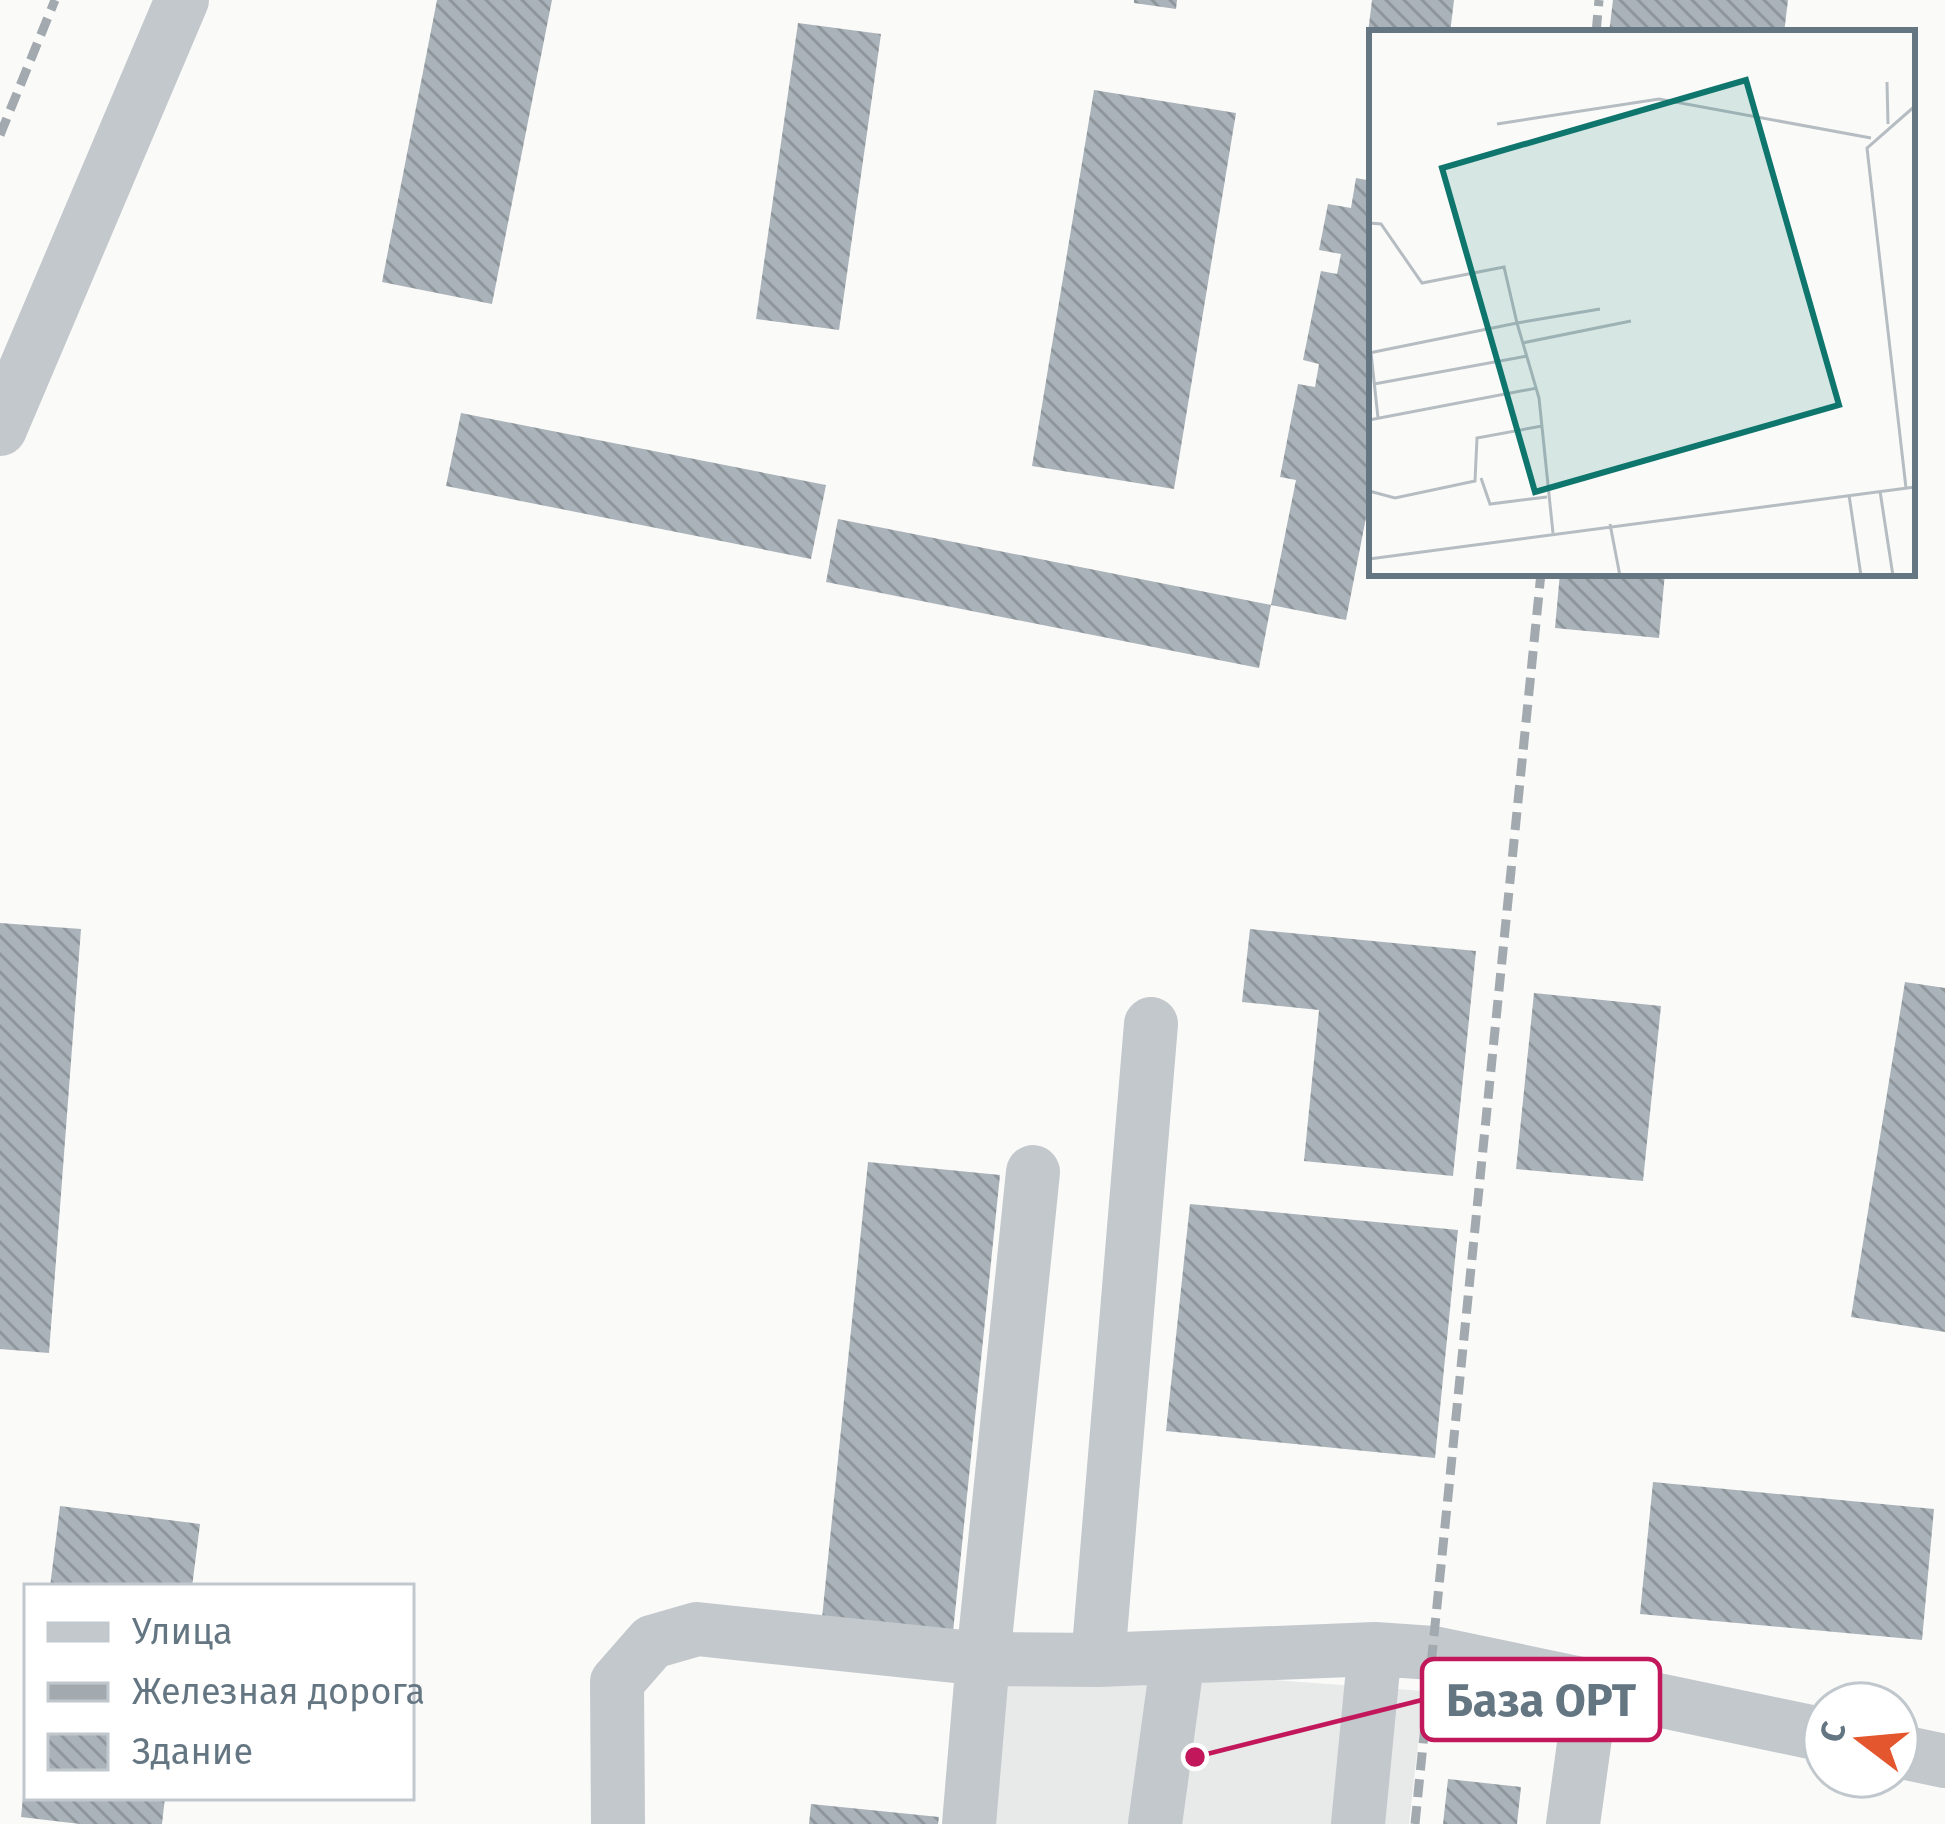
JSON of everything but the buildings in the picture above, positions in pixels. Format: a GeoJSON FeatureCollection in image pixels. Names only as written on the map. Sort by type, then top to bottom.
{"type":"FeatureCollection","features":[{"type":"Feature","properties":{"kind":"lane"},"geometry":{"type":"LineString","coordinates":[[0,428],[182,0]]}},
{"type":"Feature","properties":{"kind":"lane"},"geometry":{"type":"LineString","coordinates":[[1097,1660],[1151,1024]]}},
{"type":"Feature","properties":{"kind":"lane"},"geometry":{"type":"LineString","coordinates":[[969,1824],[1033,1172]]}},
{"type":"Feature","properties":{"kind":"lane"},"geometry":{"type":"LineString","coordinates":[[618,1824],[617,1682],[652,1642],[697,1629],[983,1659],[1097,1660],[1375,1649],[1433,1653],[1801,1731]]}},
{"type":"Feature","properties":{"kind":"lane"},"geometry":{"type":"LineString","coordinates":[[1358,1824],[1375,1649]]}},
{"type":"Feature","properties":{"kind":"lane"},"geometry":{"type":"LineString","coordinates":[[1155,1824],[1178,1657]]}},
{"type":"Feature","properties":{"kind":"lane"},"geometry":{"type":"LineString","coordinates":[[1574,1824],[1592,1686]]}},
{"type":"Feature","properties":{"kind":"shaded area"},"geometry":{"type":"Polygon","coordinates":[[[983,1659],[1424,1691],[1409,1824],[968,1824],[983,1659]]]}},
{"type":"Feature","properties":{"kind":"railway"},"geometry":{"type":"LineString","coordinates":[[0,135],[55,0]]}},
{"type":"Feature","properties":{"kind":"railway"},"geometry":{"type":"LineString","coordinates":[[1596,30],[1599,0]]}},
{"type":"Feature","properties":{"kind":"railway"},"geometry":{"type":"LineString","coordinates":[[1415,1824],[1541,576]]}},
{"type":"Feature","properties":{"kind":"place","name":"База ОРТ"},"geometry":{"type":"Point","coordinates":[1195,1757]}}]}
